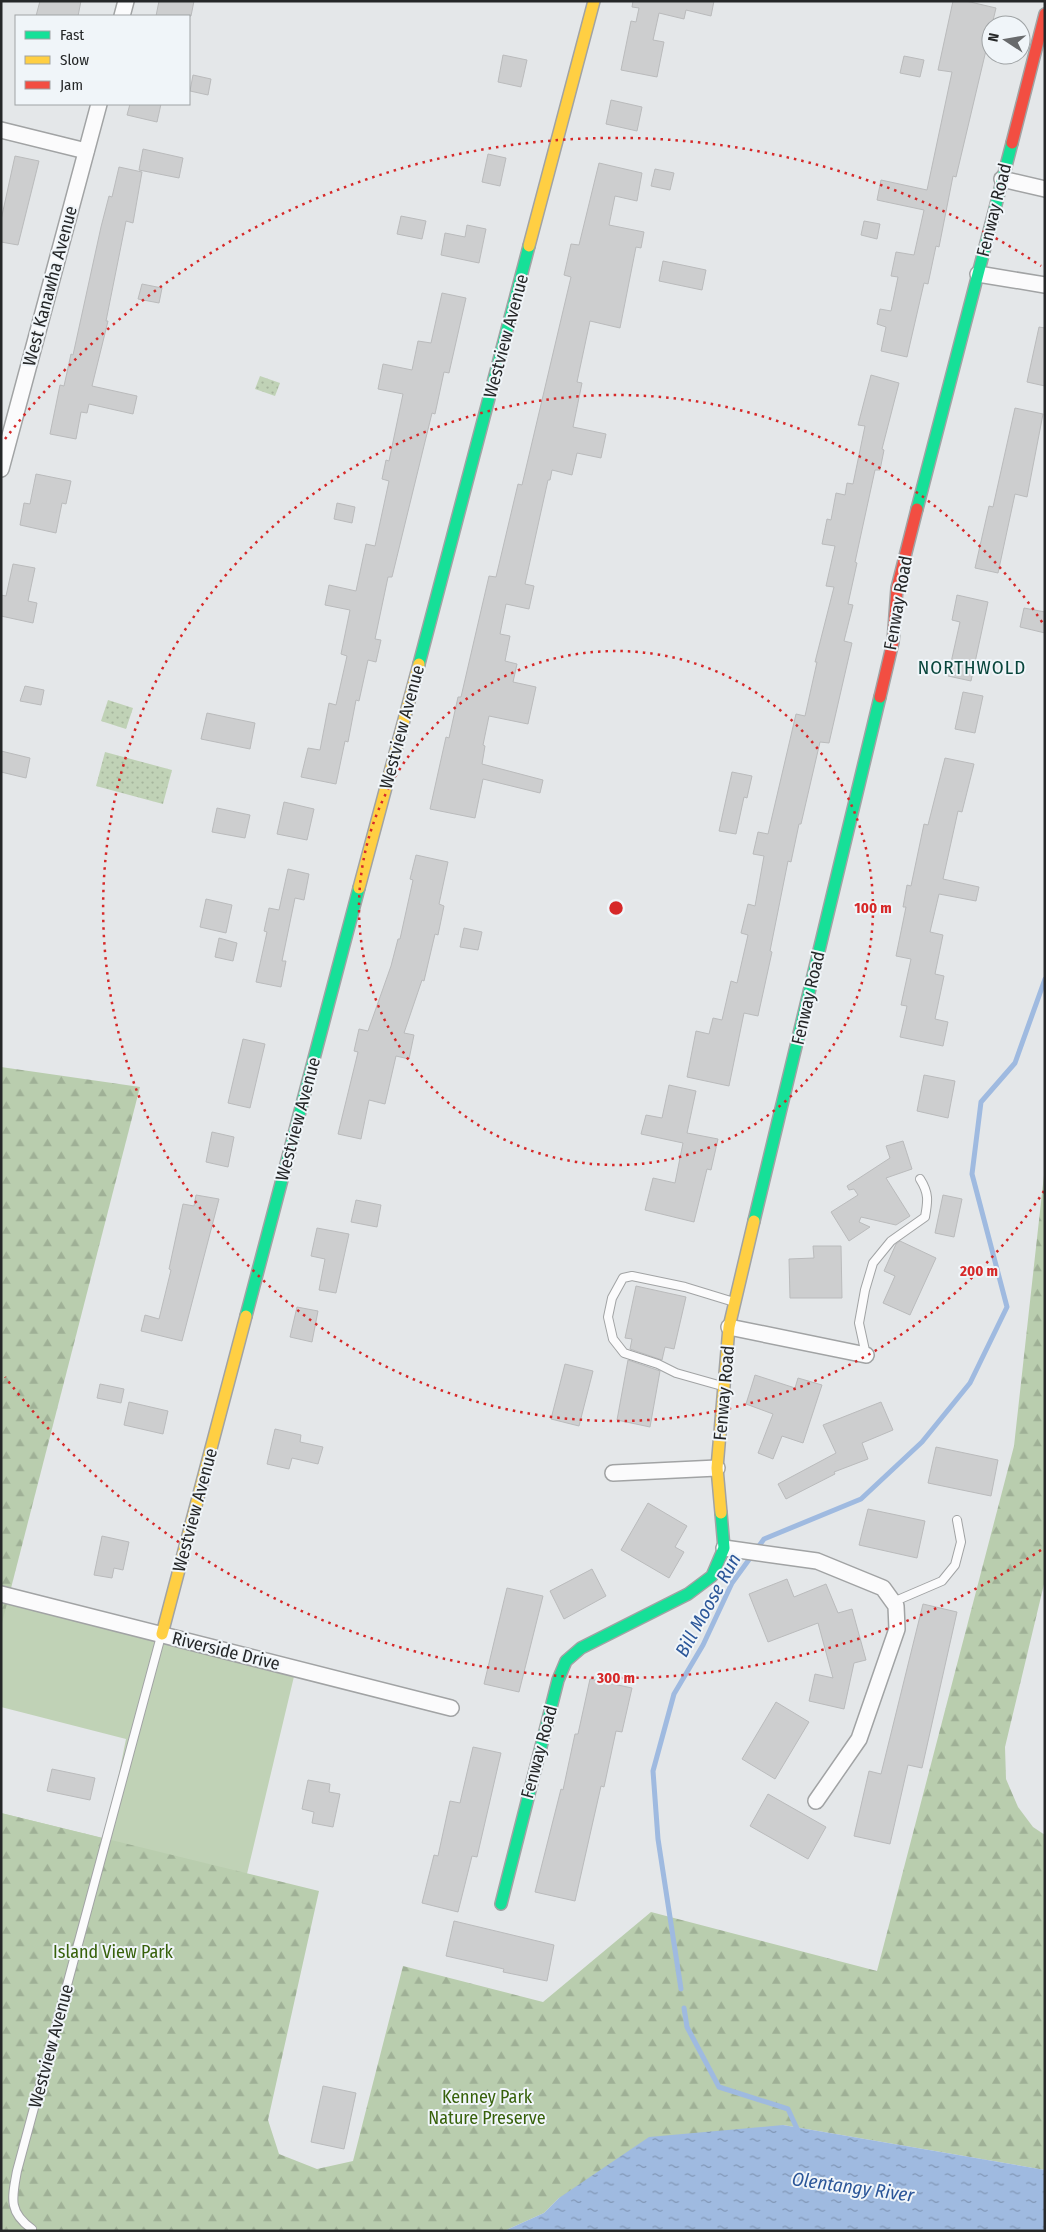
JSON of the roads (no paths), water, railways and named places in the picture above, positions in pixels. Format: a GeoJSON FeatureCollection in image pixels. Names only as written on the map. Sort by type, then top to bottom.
{"type":"FeatureCollection","features":[{"type":"Feature","properties":{"kind":"street"},"geometry":{"type":"LineString","coordinates":[[122,15],[126,1]]}},
{"type":"Feature","properties":{"kind":"street","name":"Westview Avenue"},"geometry":{"type":"LineString","coordinates":[[162,1634],[594,1]]}},
{"type":"Feature","properties":{"kind":"street","name":"Fenway Road"},"geometry":{"type":"LineString","coordinates":[[500,1904],[558,1680],[566,1661],[581,1648],[688,1594],[712,1576],[724,1548],[718,1468],[729,1327],[893,642],[897,588],[1045,14]]}},
{"type":"Feature","properties":{"kind":"street","name":"West Kanawha Avenue"},"geometry":{"type":"LineString","coordinates":[[1,469],[99,105]]}},
{"type":"Feature","properties":{"kind":"street"},"geometry":{"type":"LineString","coordinates":[[1,130],[86,151]]}},
{"type":"Feature","properties":{"kind":"street"},"geometry":{"type":"LineString","coordinates":[[1002,179],[1045,189]]}},
{"type":"Feature","properties":{"kind":"street"},"geometry":{"type":"LineString","coordinates":[[978,274],[1045,285]]}},
{"type":"Feature","properties":{"kind":"street"},"geometry":{"type":"LineString","coordinates":[[729,1327],[866,1355]]}},
{"type":"Feature","properties":{"kind":"street"},"geometry":{"type":"LineString","coordinates":[[613,1473],[718,1468]]}},
{"type":"Feature","properties":{"kind":"street"},"geometry":{"type":"LineString","coordinates":[[724,1548],[817,1561],[883,1588],[896,1606],[897,1629],[859,1739],[816,1801]]}},
{"type":"Feature","properties":{"kind":"street","name":"Riverside Drive"},"geometry":{"type":"LineString","coordinates":[[1,1594],[450,1708]]}},
{"type":"Feature","properties":{"kind":"lane"},"geometry":{"type":"LineString","coordinates":[[866,1355],[859,1323],[867,1281],[873,1263],[891,1241],[925,1217],[928,1205],[927,1190],[920,1179]]}},
{"type":"Feature","properties":{"kind":"lane"},"geometry":{"type":"LineString","coordinates":[[724,1386],[676,1373],[658,1364],[624,1353],[613,1339],[608,1317],[612,1298],[623,1278],[632,1276],[685,1287],[735,1302]]}},
{"type":"Feature","properties":{"kind":"lane"},"geometry":{"type":"LineString","coordinates":[[893,1602],[942,1581],[955,1564],[961,1542],[957,1520]]}},
{"type":"Feature","properties":{"kind":"lane","name":"Westview Avenue"},"geometry":{"type":"LineString","coordinates":[[32,2229],[21,2221],[14,2208],[12,2194],[17,2171],[162,1634]]}},
{"type":"Feature","properties":{"kind":"water","name":"Olentangy River"},"geometry":{"type":"Polygon","coordinates":[[[783,2125],[1045,2170],[1045,2231],[504,2231],[544,2213],[559,2198],[649,2137],[783,2125]]]}},
{"type":"Feature","properties":{"kind":"waterway","name":"Bill Moose Run"},"geometry":{"type":"LineString","coordinates":[[681,1989],[658,1839],[653,1771],[674,1694],[703,1645],[732,1583],[764,1539],[861,1499],[922,1442],[970,1383],[1007,1307],[972,1174],[981,1102],[1015,1063],[1045,979]]}},
{"type":"Feature","properties":{"kind":"waterway","name":"Bill Moose Run"},"geometry":{"type":"LineString","coordinates":[[684,2008],[687,2027],[719,2087],[788,2109],[799,2133]]}},
{"type":"Feature","properties":{"kind":"district","name":"NORTHWOLD"},"geometry":{"type":"Point","coordinates":[972,667]}},
{"type":"Feature","properties":{"kind":"park label","name":"Island View Park"},"geometry":{"type":"Point","coordinates":[113,1952]}},
{"type":"Feature","properties":{"kind":"park label","name":"Kenney Park Nature Preserve"},"geometry":{"type":"Point","coordinates":[487,2107]}}]}
